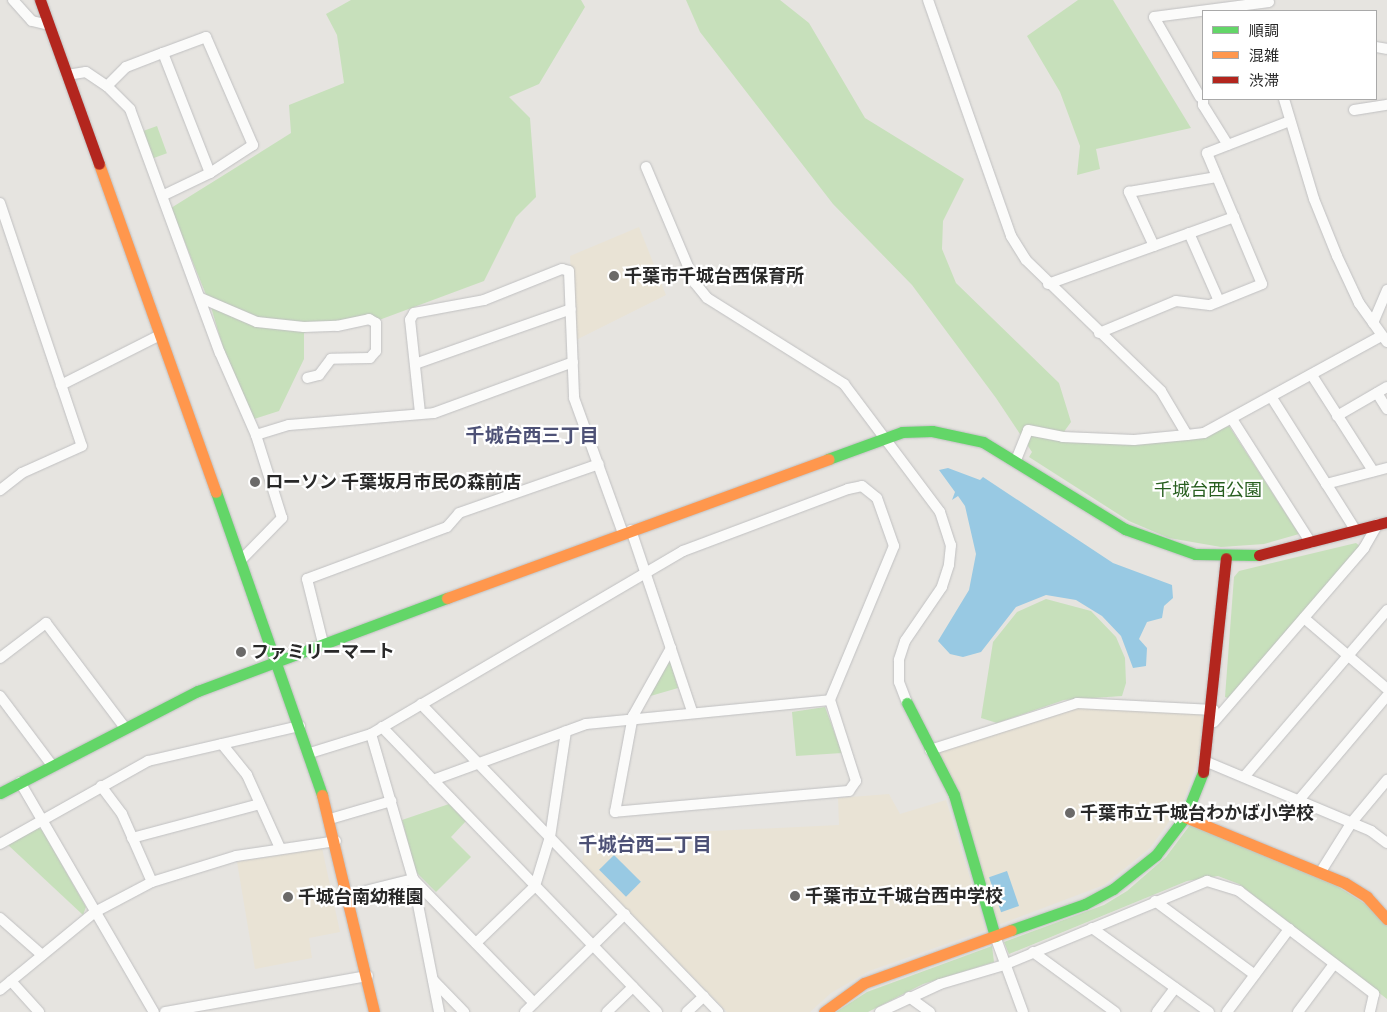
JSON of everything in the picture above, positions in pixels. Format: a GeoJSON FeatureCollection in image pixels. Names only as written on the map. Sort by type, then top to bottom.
{"type":"FeatureCollection","features":[{"type":"Feature","properties":{"kind":"street"},"geometry":{"type":"LineString","coordinates":[[13,0],[32,21],[49,25]]}},
{"type":"Feature","properties":{"kind":"street"},"geometry":{"type":"LineString","coordinates":[[40,0],[310,753],[336,841],[368,976],[374,1012]]}},
{"type":"Feature","properties":{"kind":"street"},"geometry":{"type":"LineString","coordinates":[[928,0],[1011,236],[1048,284],[1161,391],[1187,435]]}},
{"type":"Feature","properties":{"kind":"street"},"geometry":{"type":"LineString","coordinates":[[1216,10],[1269,4]]}},
{"type":"Feature","properties":{"kind":"street"},"geometry":{"type":"LineString","coordinates":[[1202,12],[1154,17],[1202,96]]}},
{"type":"Feature","properties":{"kind":"street"},"geometry":{"type":"LineString","coordinates":[[107,86],[126,67],[206,37],[253,145],[210,173],[164,195]]}},
{"type":"Feature","properties":{"kind":"street"},"geometry":{"type":"LineString","coordinates":[[163,53],[210,173]]}},
{"type":"Feature","properties":{"kind":"street"},"geometry":{"type":"LineString","coordinates":[[67,75],[86,72],[107,86],[130,109],[164,195],[201,298],[256,435],[282,518],[240,560]]}},
{"type":"Feature","properties":{"kind":"street"},"geometry":{"type":"LineString","coordinates":[[1204,100],[1228,145]]}},
{"type":"Feature","properties":{"kind":"street"},"geometry":{"type":"LineString","coordinates":[[1016,460],[1028,430],[1063,437],[1134,440],[1204,433],[1384,339],[1359,303],[1314,199],[1284,100]]}},
{"type":"Feature","properties":{"kind":"street"},"geometry":{"type":"LineString","coordinates":[[1354,110],[1387,105]]}},
{"type":"Feature","properties":{"kind":"street"},"geometry":{"type":"LineString","coordinates":[[1099,333],[1176,301],[1210,305],[1262,284],[1207,153],[1290,121]]}},
{"type":"Feature","properties":{"kind":"street"},"geometry":{"type":"LineString","coordinates":[[646,167],[695,283],[707,298],[844,384],[881,437],[940,512],[951,545],[942,587],[906,640],[899,660],[899,682],[907,703],[960,812],[994,936],[1020,1011]]}},
{"type":"Feature","properties":{"kind":"street"},"geometry":{"type":"LineString","coordinates":[[1154,246],[1129,192],[1218,177]]}},
{"type":"Feature","properties":{"kind":"street"},"geometry":{"type":"LineString","coordinates":[[0,203],[82,446],[22,473],[0,490]]}},
{"type":"Feature","properties":{"kind":"street"},"geometry":{"type":"LineString","coordinates":[[1048,284],[1234,217]]}},
{"type":"Feature","properties":{"kind":"street"},"geometry":{"type":"LineString","coordinates":[[1189,233],[1218,302]]}},
{"type":"Feature","properties":{"kind":"street"},"geometry":{"type":"LineString","coordinates":[[420,413],[410,320],[414,312],[484,300],[562,269],[569,271],[574,398],[599,464],[645,570],[692,711]]}},
{"type":"Feature","properties":{"kind":"street"},"geometry":{"type":"LineString","coordinates":[[1373,323],[1387,290]]}},
{"type":"Feature","properties":{"kind":"street"},"geometry":{"type":"LineString","coordinates":[[201,298],[257,322],[304,327],[368,319],[376,323],[376,351],[370,358],[330,359],[319,375],[307,378]]}},
{"type":"Feature","properties":{"kind":"street"},"geometry":{"type":"LineString","coordinates":[[415,364],[570,309]]}},
{"type":"Feature","properties":{"kind":"street"},"geometry":{"type":"LineString","coordinates":[[62,385],[160,335]]}},
{"type":"Feature","properties":{"kind":"street"},"geometry":{"type":"LineString","coordinates":[[256,435],[289,425],[434,412],[573,362]]}},
{"type":"Feature","properties":{"kind":"street"},"geometry":{"type":"LineString","coordinates":[[1313,377],[1373,472]]}},
{"type":"Feature","properties":{"kind":"street"},"geometry":{"type":"LineString","coordinates":[[1338,416],[1387,387]]}},
{"type":"Feature","properties":{"kind":"street"},"geometry":{"type":"LineString","coordinates":[[1377,393],[1387,409]]}},
{"type":"Feature","properties":{"kind":"street"},"geometry":{"type":"LineString","coordinates":[[1272,398],[1356,531]]}},
{"type":"Feature","properties":{"kind":"street"},"geometry":{"type":"LineString","coordinates":[[1232,419],[1311,543]]}},
{"type":"Feature","properties":{"kind":"street"},"geometry":{"type":"LineString","coordinates":[[0,793],[51,764],[125,728],[276,660],[881,437],[932,431],[962,435],[1016,460],[1142,538],[1195,554],[1226,558],[1259,556],[1383,523]]}},
{"type":"Feature","properties":{"kind":"street"},"geometry":{"type":"LineString","coordinates":[[323,643],[307,579],[447,527],[459,513],[599,464]]}},
{"type":"Feature","properties":{"kind":"street"},"geometry":{"type":"LineString","coordinates":[[1326,484],[1387,468]]}},
{"type":"Feature","properties":{"kind":"street"},"geometry":{"type":"LineString","coordinates":[[310,753],[371,734],[645,570],[796,507],[848,489],[869,489],[877,498],[894,546],[830,700],[856,781],[849,791],[615,812],[633,716],[671,648]]}},
{"type":"Feature","properties":{"kind":"street"},"geometry":{"type":"LineString","coordinates":[[1214,722],[1364,548],[1383,523]]}},
{"type":"Feature","properties":{"kind":"street"},"geometry":{"type":"LineString","coordinates":[[824,1012],[864,983],[1113,890],[1156,855],[1185,817],[1207,762],[1214,722],[1226,558]]}},
{"type":"Feature","properties":{"kind":"street"},"geometry":{"type":"LineString","coordinates":[[1244,777],[1387,610]]}},
{"type":"Feature","properties":{"kind":"street"},"geometry":{"type":"LineString","coordinates":[[1304,618],[1387,689]]}},
{"type":"Feature","properties":{"kind":"street"},"geometry":{"type":"LineString","coordinates":[[0,658],[46,623],[125,728]]}},
{"type":"Feature","properties":{"kind":"street"},"geometry":{"type":"LineString","coordinates":[[0,696],[51,764]]}},
{"type":"Feature","properties":{"kind":"street"},"geometry":{"type":"LineString","coordinates":[[1299,800],[1387,696]]}},
{"type":"Feature","properties":{"kind":"street"},"geometry":{"type":"LineString","coordinates":[[433,780],[476,762],[566,731],[633,716],[830,700]]}},
{"type":"Feature","properties":{"kind":"street"},"geometry":{"type":"LineString","coordinates":[[930,750],[1077,703],[1214,710]]}},
{"type":"Feature","properties":{"kind":"street"},"geometry":{"type":"LineString","coordinates":[[421,704],[626,914],[718,1012]]}},
{"type":"Feature","properties":{"kind":"street"},"geometry":{"type":"LineString","coordinates":[[0,844],[41,818],[148,761],[300,726]]}},
{"type":"Feature","properties":{"kind":"street"},"geometry":{"type":"LineString","coordinates":[[382,727],[657,1012]]}},
{"type":"Feature","properties":{"kind":"street"},"geometry":{"type":"LineString","coordinates":[[476,943],[535,886],[550,838],[566,731]]}},
{"type":"Feature","properties":{"kind":"street"},"geometry":{"type":"LineString","coordinates":[[371,734],[413,879],[438,1012]]}},
{"type":"Feature","properties":{"kind":"street"},"geometry":{"type":"LineString","coordinates":[[222,744],[247,775],[280,848]]}},
{"type":"Feature","properties":{"kind":"street"},"geometry":{"type":"LineString","coordinates":[[1207,762],[1352,822],[1387,843]]}},
{"type":"Feature","properties":{"kind":"street"},"geometry":{"type":"LineString","coordinates":[[1320,873],[1352,822],[1387,780]]}},
{"type":"Feature","properties":{"kind":"street"},"geometry":{"type":"LineString","coordinates":[[20,782],[154,1012]]}},
{"type":"Feature","properties":{"kind":"street"},"geometry":{"type":"LineString","coordinates":[[101,786],[132,838],[152,882]]}},
{"type":"Feature","properties":{"kind":"street"},"geometry":{"type":"LineString","coordinates":[[330,819],[391,801]]}},
{"type":"Feature","properties":{"kind":"street"},"geometry":{"type":"LineString","coordinates":[[132,838],[260,804]]}},
{"type":"Feature","properties":{"kind":"street"},"geometry":{"type":"LineString","coordinates":[[1185,817],[1320,873],[1367,897],[1387,919]]}},
{"type":"Feature","properties":{"kind":"street"},"geometry":{"type":"LineString","coordinates":[[0,990],[95,912],[152,882],[205,864],[280,848],[336,841]]}},
{"type":"Feature","properties":{"kind":"street"},"geometry":{"type":"LineString","coordinates":[[349,895],[413,879]]}},
{"type":"Feature","properties":{"kind":"street"},"geometry":{"type":"LineString","coordinates":[[413,879],[534,1003]]}},
{"type":"Feature","properties":{"kind":"street"},"geometry":{"type":"LineString","coordinates":[[880,1012],[909,997],[1004,965],[1197,883],[1216,882],[1239,891],[1374,994],[1370,1012]]}},
{"type":"Feature","properties":{"kind":"street"},"geometry":{"type":"LineString","coordinates":[[1155,901],[1255,975]]}},
{"type":"Feature","properties":{"kind":"street"},"geometry":{"type":"LineString","coordinates":[[525,1012],[626,914]]}},
{"type":"Feature","properties":{"kind":"street"},"geometry":{"type":"LineString","coordinates":[[0,918],[42,955]]}},
{"type":"Feature","properties":{"kind":"street"},"geometry":{"type":"LineString","coordinates":[[1092,928],[1209,1012]]}},
{"type":"Feature","properties":{"kind":"street"},"geometry":{"type":"LineString","coordinates":[[1227,1012],[1289,929]]}},
{"type":"Feature","properties":{"kind":"street"},"geometry":{"type":"LineString","coordinates":[[1033,952],[1115,1012]]}},
{"type":"Feature","properties":{"kind":"street"},"geometry":{"type":"LineString","coordinates":[[1298,1012],[1334,964]]}},
{"type":"Feature","properties":{"kind":"street"},"geometry":{"type":"LineString","coordinates":[[165,1012],[368,976]]}},
{"type":"Feature","properties":{"kind":"street"},"geometry":{"type":"LineString","coordinates":[[433,980],[464,1012]]}},
{"type":"Feature","properties":{"kind":"street"},"geometry":{"type":"LineString","coordinates":[[11,981],[40,1012]]}},
{"type":"Feature","properties":{"kind":"street"},"geometry":{"type":"LineString","coordinates":[[607,1012],[633,987]]}},
{"type":"Feature","properties":{"kind":"street"},"geometry":{"type":"LineString","coordinates":[[1157,1012],[1175,988]]}},
{"type":"Feature","properties":{"kind":"street"},"geometry":{"type":"LineString","coordinates":[[687,1012],[704,996]]}},
{"type":"Feature","properties":{"kind":"street"},"geometry":{"type":"LineString","coordinates":[[909,997],[930,1012]]}},
{"type":"Feature","properties":{"kind":"shaded area","name":"千葉市千城台西保育所"},"geometry":{"type":"Polygon","coordinates":[[[639,227],[666,295],[574,341],[570,256],[639,227]]]}},
{"type":"Feature","properties":{"kind":"shaded area","name":"千葉市立千城台わかば小学校"},"geometry":{"type":"Polygon","coordinates":[[[1108,706],[1206,715],[1200,755],[1183,802],[1150,848],[1104,885],[998,925],[938,755],[941,750],[1068,709],[1108,706]]]}},
{"type":"Feature","properties":{"kind":"shaded area","name":"千葉市立千城台西中学校"},"geometry":{"type":"Polygon","coordinates":[[[889,794],[900,814],[946,800],[986,930],[869,971],[831,993],[810,1012],[727,1012],[582,863],[587,837],[839,825],[838,798],[889,794]]]}},
{"type":"Feature","properties":{"kind":"shaded area","name":"千城台南幼稚園"},"geometry":{"type":"Polygon","coordinates":[[[322,848],[340,932],[309,938],[312,958],[255,969],[237,862],[322,848]]]}},
{"type":"Feature","properties":{"kind":"green space"},"geometry":{"type":"Polygon","coordinates":[[[351,0],[581,0],[585,7],[539,84],[509,97],[530,118],[536,197],[516,217],[484,281],[371,323],[323,324],[304,333],[304,359],[279,411],[245,422],[211,307],[171,208],[291,133],[289,105],[344,83],[337,35],[326,14],[351,0]]]}},
{"type":"Feature","properties":{"kind":"green space","name":"千城台西公園"},"geometry":{"type":"Polygon","coordinates":[[[686,0],[780,0],[809,23],[865,118],[964,179],[943,221],[942,249],[956,283],[1059,383],[1071,422],[1058,440],[1196,438],[1229,426],[1299,534],[1264,544],[1221,547],[1169,538],[1129,521],[1029,457],[1032,452],[996,398],[912,285],[833,204],[700,32],[686,0]]]}},
{"type":"Feature","properties":{"kind":"green space"},"geometry":{"type":"Polygon","coordinates":[[[1078,0],[1113,0],[1191,128],[1096,149],[1100,169],[1077,175],[1080,146],[1060,92],[1027,36],[1078,0]]]}},
{"type":"Feature","properties":{"kind":"green space"},"geometry":{"type":"Polygon","coordinates":[[[157,126],[167,153],[151,159],[141,132],[157,126]]]}},
{"type":"Feature","properties":{"kind":"green space"},"geometry":{"type":"Polygon","coordinates":[[[1356,543],[1361,547],[1230,699],[1225,697],[1234,577],[1239,571],[1356,543]]]}},
{"type":"Feature","properties":{"kind":"green space"},"geometry":{"type":"Polygon","coordinates":[[[1046,599],[1091,611],[1116,637],[1125,658],[1126,683],[1122,696],[1064,700],[997,723],[981,718],[993,642],[1017,612],[1046,599]]]}},
{"type":"Feature","properties":{"kind":"green space"},"geometry":{"type":"Polygon","coordinates":[[[669,656],[678,688],[647,697],[669,656]]]}},
{"type":"Feature","properties":{"kind":"green space"},"geometry":{"type":"Polygon","coordinates":[[[825,707],[842,753],[796,756],[792,712],[825,707]]]}},
{"type":"Feature","properties":{"kind":"green space"},"geometry":{"type":"Polygon","coordinates":[[[449,804],[466,821],[451,837],[471,857],[436,892],[416,872],[402,820],[449,804]]]}},
{"type":"Feature","properties":{"kind":"green space"},"geometry":{"type":"Polygon","coordinates":[[[1190,825],[1337,886],[1367,905],[1387,926],[1387,999],[1239,884],[1218,876],[1187,881],[1009,954],[1004,942],[1104,905],[1127,891],[1166,857],[1190,825]]]}},
{"type":"Feature","properties":{"kind":"green space"},"geometry":{"type":"Polygon","coordinates":[[[35,826],[42,830],[86,907],[83,915],[7,844],[35,826]]]}},
{"type":"Feature","properties":{"kind":"green space"},"geometry":{"type":"Polygon","coordinates":[[[992,946],[994,962],[923,984],[868,1012],[836,1012],[867,992],[992,946]]]}},
{"type":"Feature","properties":{"kind":"water"},"geometry":{"type":"Polygon","coordinates":[[[948,468],[980,480],[983,477],[1113,563],[1172,585],[1173,598],[1164,606],[1162,618],[1147,622],[1139,639],[1147,648],[1146,666],[1133,668],[1121,636],[1102,616],[1076,600],[1046,595],[1016,607],[981,652],[963,657],[950,654],[938,641],[969,590],[976,554],[965,506],[958,496],[952,500],[955,492],[939,470],[948,468]]]}},
{"type":"Feature","properties":{"kind":"water"},"geometry":{"type":"Polygon","coordinates":[[[614,855],[641,882],[626,897],[599,870],[614,855]]]}},
{"type":"Feature","properties":{"kind":"water"},"geometry":{"type":"Polygon","coordinates":[[[1007,871],[1019,906],[1001,912],[989,877],[1007,871]]]}},
{"type":"Feature","properties":{"kind":"traffic: fast"},"geometry":{"type":"LineString","coordinates":[[828,459],[902,432],[932,431],[983,442],[1125,529],[1195,554],[1259,555]]}},
{"type":"Feature","properties":{"kind":"traffic: fast"},"geometry":{"type":"LineString","coordinates":[[216,492],[322,795]]}},
{"type":"Feature","properties":{"kind":"traffic: fast"},"geometry":{"type":"LineString","coordinates":[[0,793],[198,691],[447,598]]}},
{"type":"Feature","properties":{"kind":"traffic: fast"},"geometry":{"type":"LineString","coordinates":[[907,703],[954,795],[995,936]]}},
{"type":"Feature","properties":{"kind":"traffic: fast"},"geometry":{"type":"LineString","coordinates":[[1011,930],[1085,904],[1113,889],[1156,855],[1185,817],[1203,772]]}},
{"type":"Feature","properties":{"kind":"traffic: slow"},"geometry":{"type":"LineString","coordinates":[[99,164],[216,492]]}},
{"type":"Feature","properties":{"kind":"traffic: slow"},"geometry":{"type":"LineString","coordinates":[[447,598],[828,459]]}},
{"type":"Feature","properties":{"kind":"traffic: slow"},"geometry":{"type":"LineString","coordinates":[[322,795],[374,1012]]}},
{"type":"Feature","properties":{"kind":"traffic: slow"},"geometry":{"type":"LineString","coordinates":[[1185,817],[1345,883],[1367,897],[1387,919]]}},
{"type":"Feature","properties":{"kind":"traffic: slow"},"geometry":{"type":"LineString","coordinates":[[824,1012],[864,983],[1011,930]]}},
{"type":"Feature","properties":{"kind":"traffic: jam"},"geometry":{"type":"LineString","coordinates":[[40,0],[99,164]]}},
{"type":"Feature","properties":{"kind":"traffic: jam"},"geometry":{"type":"LineString","coordinates":[[1259,555],[1387,522]]}},
{"type":"Feature","properties":{"kind":"traffic: jam"},"geometry":{"type":"LineString","coordinates":[[1203,772],[1226,558]]}},
{"type":"Feature","properties":{"kind":"place","name":"千葉市千城台西保育所"},"geometry":{"type":"Point","coordinates":[614,276]}},
{"type":"Feature","properties":{"kind":"place","name":"ローソン 千葉坂月市民の森前店"},"geometry":{"type":"Point","coordinates":[255,482]}},
{"type":"Feature","properties":{"kind":"place","name":"ファミリーマート"},"geometry":{"type":"Point","coordinates":[241,652]}},
{"type":"Feature","properties":{"kind":"place","name":"千葉市立千城台わかば小学校"},"geometry":{"type":"Point","coordinates":[1070,813]}},
{"type":"Feature","properties":{"kind":"place","name":"千葉市立千城台西中学校"},"geometry":{"type":"Point","coordinates":[795,896]}},
{"type":"Feature","properties":{"kind":"place","name":"千城台南幼稚園"},"geometry":{"type":"Point","coordinates":[288,897]}},
{"type":"Feature","properties":{"kind":"district","name":"千城台西三丁目"},"geometry":{"type":"Point","coordinates":[532,437]}},
{"type":"Feature","properties":{"kind":"district","name":"千城台西二丁目"},"geometry":{"type":"Point","coordinates":[645,846]}}]}
